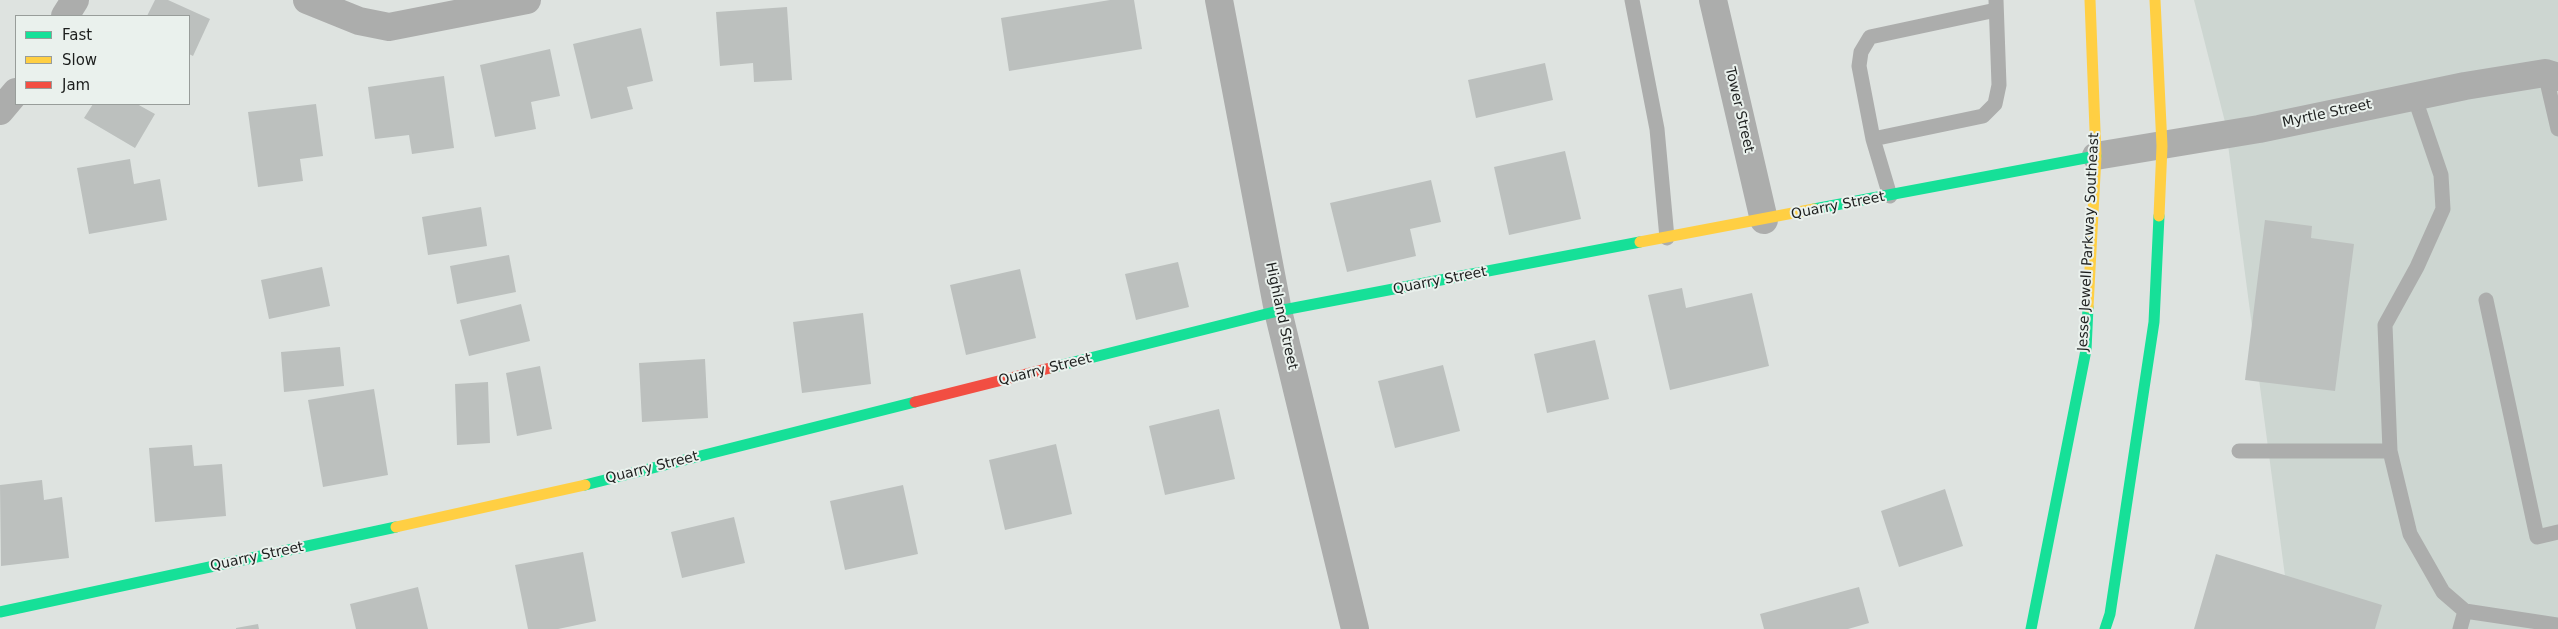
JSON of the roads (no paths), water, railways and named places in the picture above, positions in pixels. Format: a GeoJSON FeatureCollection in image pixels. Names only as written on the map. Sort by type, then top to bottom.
{"type":"FeatureCollection","features":[{"type":"Feature","properties":{"kind":"street"},"geometry":{"type":"LineString","coordinates":[[66,15],[75,0]]}},
{"type":"Feature","properties":{"kind":"street"},"geometry":{"type":"LineString","coordinates":[[308,0],[359,21],[390,27],[527,0]]}},
{"type":"Feature","properties":{"kind":"street","name":"Highland Street"},"geometry":{"type":"LineString","coordinates":[[1219,0],[1278,311],[1356,629]]}},
{"type":"Feature","properties":{"kind":"street","name":"Tower Street"},"geometry":{"type":"LineString","coordinates":[[1713,0],[1764,220]]}},
{"type":"Feature","properties":{"kind":"street","name":"Jesse Jewell Parkway Southeast"},"geometry":{"type":"LineString","coordinates":[[2031,629],[2086,350],[2096,156],[2090,0]]}},
{"type":"Feature","properties":{"kind":"street"},"geometry":{"type":"LineString","coordinates":[[2106,629],[2110,614],[2154,322],[2162,146],[2155,0]]}},
{"type":"Feature","properties":{"kind":"street","name":"Myrtle Street"},"geometry":{"type":"LineString","coordinates":[[2096,156],[2259,129],[2414,96],[2552,75]]}},
{"type":"Feature","properties":{"kind":"street"},"geometry":{"type":"LineString","coordinates":[[0,111],[15,93]]}},
{"type":"Feature","properties":{"kind":"street","name":"Quarry Street"},"geometry":{"type":"LineString","coordinates":[[0,612],[562,491],[1278,311],[2096,156]]}},
{"type":"Feature","properties":{"kind":"lane"},"geometry":{"type":"LineString","coordinates":[[1632,0],[1657,129],[1667,238]]}},
{"type":"Feature","properties":{"kind":"lane"},"geometry":{"type":"LineString","coordinates":[[1873,139],[1983,116],[1995,104],[1999,85],[1996,5],[1870,36],[1861,52],[1860,66],[1873,139],[1890,196]]}},
{"type":"Feature","properties":{"kind":"lane"},"geometry":{"type":"LineString","coordinates":[[2552,75],[2558,129]]}},
{"type":"Feature","properties":{"kind":"lane"},"geometry":{"type":"LineString","coordinates":[[2414,96],[2440,175],[2443,209],[2418,267],[2385,325],[2390,451],[2410,534],[2443,592],[2465,611],[2558,625]]}},
{"type":"Feature","properties":{"kind":"lane"},"geometry":{"type":"LineString","coordinates":[[2486,300],[2537,537],[2558,532]]}},
{"type":"Feature","properties":{"kind":"lane"},"geometry":{"type":"LineString","coordinates":[[2239,450],[2390,451]]}},
{"type":"Feature","properties":{"kind":"lane"},"geometry":{"type":"LineString","coordinates":[[2460,629],[2465,611]]}}]}
